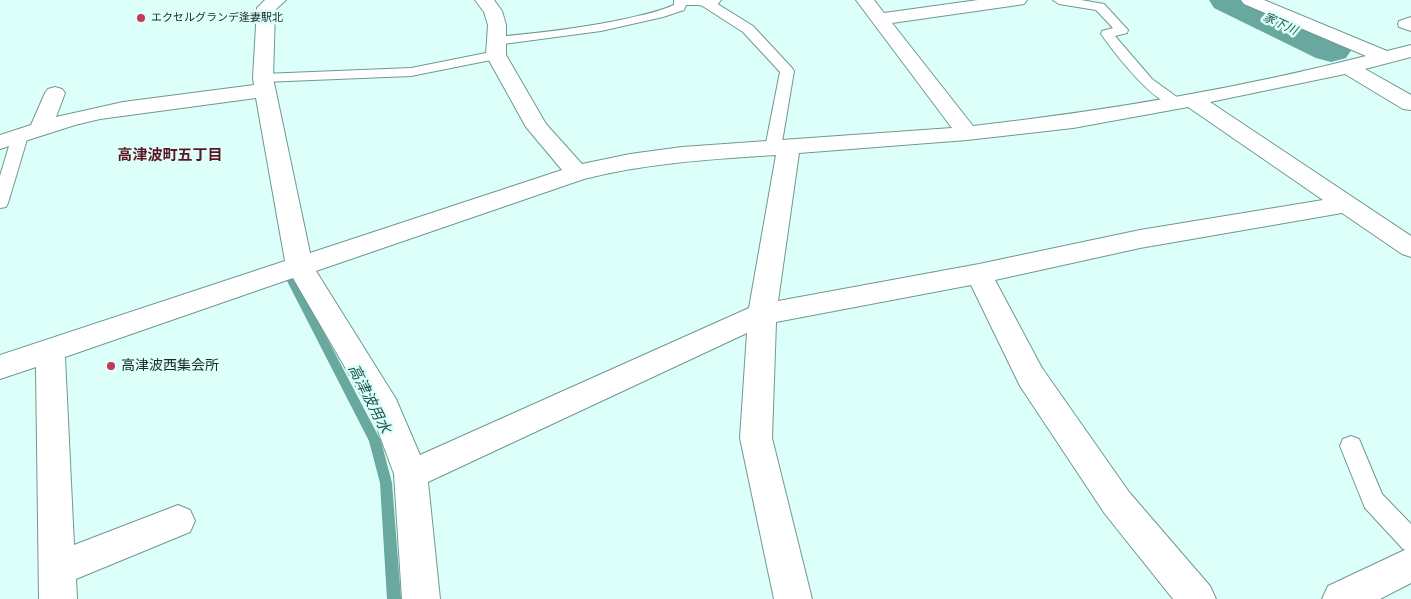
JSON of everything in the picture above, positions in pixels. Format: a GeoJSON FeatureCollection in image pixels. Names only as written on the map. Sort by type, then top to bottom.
{"type":"FeatureCollection","features":[{"type":"Feature","properties":{"kind":"street"},"geometry":{"type":"LineString","coordinates":[[277,0],[266,8],[264,84],[299,266],[385,408],[411,474],[421,599]]}},
{"type":"Feature","properties":{"kind":"street"},"geometry":{"type":"LineString","coordinates":[[484,0],[493,11],[497,25],[496,48],[537,127],[577,172]]}},
{"type":"Feature","properties":{"kind":"street"},"geometry":{"type":"LineString","coordinates":[[865,0],[967,133]]}},
{"type":"Feature","properties":{"kind":"street"},"geometry":{"type":"LineString","coordinates":[[880,19],[1018,0]]}},
{"type":"Feature","properties":{"kind":"street"},"geometry":{"type":"LineString","coordinates":[[1250,0],[1277,14],[1387,58]]}},
{"type":"Feature","properties":{"kind":"street"},"geometry":{"type":"LineString","coordinates":[[0,367],[50,352],[577,172],[615,162],[657,155],[781,148],[967,133],[1073,121],[1348,68],[1411,51]]}},
{"type":"Feature","properties":{"kind":"street"},"geometry":{"type":"LineString","coordinates":[[1348,68],[1411,104]]}},
{"type":"Feature","properties":{"kind":"street"},"geometry":{"type":"LineString","coordinates":[[10,139],[76,118],[134,108],[209,99],[264,84]]}},
{"type":"Feature","properties":{"kind":"street"},"geometry":{"type":"LineString","coordinates":[[40,130],[55,93]]}},
{"type":"Feature","properties":{"kind":"street"},"geometry":{"type":"LineString","coordinates":[[1184,101],[1348,204],[1411,248]]}},
{"type":"Feature","properties":{"kind":"street"},"geometry":{"type":"LineString","coordinates":[[781,148],[762,314],[756,438],[793,599]]}},
{"type":"Feature","properties":{"kind":"street"},"geometry":{"type":"LineString","coordinates":[[411,474],[762,314],[979,274],[1140,239],[1348,204]]}},
{"type":"Feature","properties":{"kind":"street"},"geometry":{"type":"LineString","coordinates":[[979,274],[1036,385],[1117,503],[1197,599]]}},
{"type":"Feature","properties":{"kind":"street"},"geometry":{"type":"LineString","coordinates":[[50,352],[57,584],[178,521]]}},
{"type":"Feature","properties":{"kind":"street"},"geometry":{"type":"LineString","coordinates":[[1340,599],[1411,564]]}},
{"type":"Feature","properties":{"kind":"lane"},"geometry":{"type":"LineString","coordinates":[[1059,0],[1100,7],[1122,30],[1107,34],[1147,82],[1184,101]]}},
{"type":"Feature","properties":{"kind":"lane"},"geometry":{"type":"LineString","coordinates":[[264,84],[411,72],[496,48],[622,23],[671,11],[680,7],[679,1],[708,1],[748,29],[786,72],[781,148]]}},
{"type":"Feature","properties":{"kind":"lane"},"geometry":{"type":"LineString","coordinates":[[1411,21],[1404,24],[1411,27]]}},
{"type":"Feature","properties":{"kind":"lane"},"geometry":{"type":"LineString","coordinates":[[0,203],[10,139]]}},
{"type":"Feature","properties":{"kind":"lane"},"geometry":{"type":"LineString","coordinates":[[1351,446],[1373,501],[1411,541]]}},
{"type":"Feature","properties":{"kind":"waterway","name":"家下川"},"geometry":{"type":"LineString","coordinates":[[1228,0],[1331,49]]}},
{"type":"Feature","properties":{"kind":"waterway","name":"高津波用水"},"geometry":{"type":"LineString","coordinates":[[292,281],[375,441],[386,483],[394,599]]}},
{"type":"Feature","properties":{"kind":"place","name":"エクセルグランデ逢妻駅北"},"geometry":{"type":"Point","coordinates":[141,18]}},
{"type":"Feature","properties":{"kind":"place","name":"高津波西集会所"},"geometry":{"type":"Point","coordinates":[111,366]}},
{"type":"Feature","properties":{"kind":"district","name":"高津波町五丁目"},"geometry":{"type":"Point","coordinates":[170,156]}}]}
